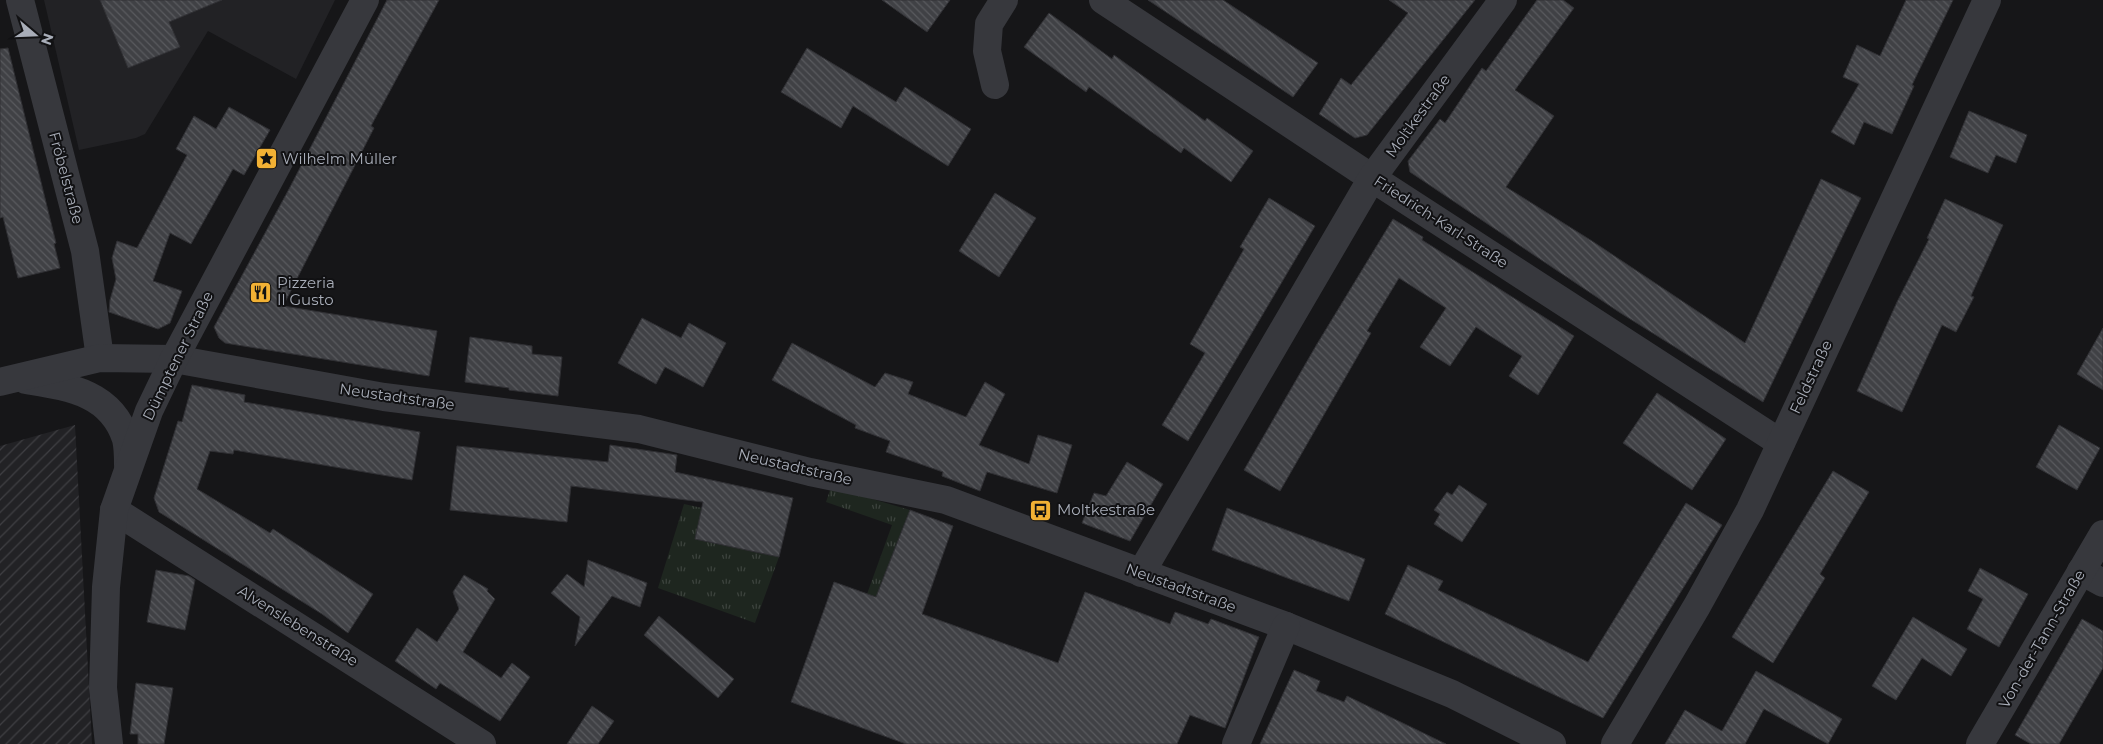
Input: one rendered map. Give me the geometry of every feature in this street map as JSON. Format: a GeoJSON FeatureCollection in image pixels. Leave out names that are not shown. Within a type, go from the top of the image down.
{"type":"FeatureCollection","features":[{"type":"Feature","properties":{"kind":"street","name":"Fröbelstraße"},"geometry":{"type":"LineString","coordinates":[[20,0],[84,251],[100,358]]}},
{"type":"Feature","properties":{"kind":"street","name":"Dümptener Straße"},"geometry":{"type":"LineString","coordinates":[[109,744],[103,688],[106,587],[114,510],[128,465],[149,411],[174,359],[364,0]]}},
{"type":"Feature","properties":{"kind":"street"},"geometry":{"type":"LineString","coordinates":[[995,85],[987,52],[989,24],[1004,0]]}},
{"type":"Feature","properties":{"kind":"street","name":"Friedrich-Karl-Straße"},"geometry":{"type":"LineString","coordinates":[[1103,0],[1372,178],[1782,443]]}},
{"type":"Feature","properties":{"kind":"street","name":"Moltkestraße"},"geometry":{"type":"LineString","coordinates":[[1141,573],[1372,178],[1503,0]]}},
{"type":"Feature","properties":{"kind":"street","name":"Feldstraße"},"geometry":{"type":"LineString","coordinates":[[1615,744],[1707,589],[1750,510],[1987,0]]}},
{"type":"Feature","properties":{"kind":"street","name":"Neustadtstraße"},"geometry":{"type":"LineString","coordinates":[[6,380],[100,358],[174,359],[384,397],[639,429],[810,472],[946,500],[1286,626],[1452,694],[1552,744]]}},
{"type":"Feature","properties":{"kind":"street"},"geometry":{"type":"LineString","coordinates":[[6,380],[69,387],[88,394],[116,417],[126,439],[128,465]]}},
{"type":"Feature","properties":{"kind":"street","name":"Alvenslebenstraße"},"geometry":{"type":"LineString","coordinates":[[114,510],[482,744]]}},
{"type":"Feature","properties":{"kind":"street","name":"Von-der-Tann-Straße"},"geometry":{"type":"LineString","coordinates":[[1980,744],[2092,577],[2103,534]]}},
{"type":"Feature","properties":{"kind":"street"},"geometry":{"type":"LineString","coordinates":[[1236,744],[1286,626]]}},
{"type":"Feature","properties":{"kind":"shaded area"},"geometry":{"type":"Polygon","coordinates":[[[44,0],[335,0],[296,79],[208,31],[145,134],[136,138],[79,150],[44,0]]]}},
{"type":"Feature","properties":{"kind":"shaded area"},"geometry":{"type":"Polygon","coordinates":[[[75,425],[92,744],[0,744],[0,446],[75,425]]]}},
{"type":"Feature","properties":{"kind":"green space"},"geometry":{"type":"Polygon","coordinates":[[[831,487],[910,510],[876,597],[867,594],[892,525],[826,502],[831,487]]]}},
{"type":"Feature","properties":{"kind":"green space"},"geometry":{"type":"Polygon","coordinates":[[[684,504],[702,508],[695,539],[779,557],[755,623],[658,588],[684,504]]]}},
{"type":"Feature","properties":{"kind":"building"},"geometry":{"type":"Polygon","coordinates":[[[100,0],[222,0],[169,22],[180,47],[128,68],[100,0]]]}},
{"type":"Feature","properties":{"kind":"building"},"geometry":{"type":"Polygon","coordinates":[[[387,0],[439,0],[371,126],[374,128],[283,306],[437,331],[429,376],[225,343],[219,338],[214,327],[289,189],[387,0]]]}},
{"type":"Feature","properties":{"kind":"building"},"geometry":{"type":"Polygon","coordinates":[[[882,0],[950,0],[927,32],[882,0]]]}},
{"type":"Feature","properties":{"kind":"building"},"geometry":{"type":"Polygon","coordinates":[[[1148,0],[1223,0],[1318,63],[1293,97],[1148,0]]]}},
{"type":"Feature","properties":{"kind":"building"},"geometry":{"type":"Polygon","coordinates":[[[1389,0],[1475,0],[1367,135],[1355,138],[1319,114],[1341,78],[1351,85],[1408,13],[1389,0]]]}},
{"type":"Feature","properties":{"kind":"building"},"geometry":{"type":"Polygon","coordinates":[[[1537,0],[1563,0],[1574,8],[1515,90],[1554,116],[1506,187],[1592,241],[1745,343],[1821,179],[1861,198],[1763,402],[1619,312],[1410,172],[1408,161],[1440,119],[1445,123],[1482,68],[1486,71],[1537,0]]]}},
{"type":"Feature","properties":{"kind":"building"},"geometry":{"type":"Polygon","coordinates":[[[1906,0],[1953,0],[1912,85],[1914,86],[1892,134],[1864,122],[1854,145],[1831,132],[1859,84],[1843,77],[1857,45],[1880,56],[1906,0]]]}},
{"type":"Feature","properties":{"kind":"building"},"geometry":{"type":"Polygon","coordinates":[[[1049,13],[1112,59],[1114,55],[1205,121],[1207,118],[1253,151],[1231,182],[1184,148],[1181,153],[1089,87],[1086,92],[1024,47],[1049,13]]]}},
{"type":"Feature","properties":{"kind":"building"},"geometry":{"type":"Polygon","coordinates":[[[8,48],[56,243],[54,244],[60,268],[18,278],[3,217],[0,218],[0,49],[8,48]]]}},
{"type":"Feature","properties":{"kind":"building"},"geometry":{"type":"Polygon","coordinates":[[[807,48],[896,102],[905,87],[971,129],[948,166],[853,106],[841,128],[781,92],[807,48]]]}},
{"type":"Feature","properties":{"kind":"building"},"geometry":{"type":"Polygon","coordinates":[[[229,107],[270,130],[244,175],[233,169],[191,244],[170,233],[153,281],[182,291],[170,323],[158,329],[109,312],[110,300],[116,279],[112,258],[117,241],[137,248],[187,155],[176,149],[194,116],[216,129],[229,107]]]}},
{"type":"Feature","properties":{"kind":"building"},"geometry":{"type":"Polygon","coordinates":[[[1969,111],[2027,135],[2016,163],[1996,155],[1988,173],[1950,157],[1969,111]]]}},
{"type":"Feature","properties":{"kind":"building"},"geometry":{"type":"Polygon","coordinates":[[[995,193],[1036,218],[999,277],[959,251],[995,193]]]}},
{"type":"Feature","properties":{"kind":"building"},"geometry":{"type":"Polygon","coordinates":[[[1269,198],[1315,226],[1188,441],[1162,425],[1205,353],[1190,344],[1244,249],[1240,247],[1269,198]]]}},
{"type":"Feature","properties":{"kind":"building"},"geometry":{"type":"Polygon","coordinates":[[[1945,199],[2003,225],[1971,296],[1974,297],[1956,332],[1942,325],[1902,412],[1857,391],[1897,302],[1929,239],[1927,238],[1945,199]]]}},
{"type":"Feature","properties":{"kind":"building"},"geometry":{"type":"Polygon","coordinates":[[[1393,219],[1423,237],[1422,240],[1574,336],[1538,395],[1509,376],[1522,356],[1476,327],[1450,366],[1420,347],[1446,308],[1399,278],[1367,331],[1371,333],[1280,491],[1244,470],[1317,344],[1393,219]]]}},
{"type":"Feature","properties":{"kind":"building"},"geometry":{"type":"Polygon","coordinates":[[[642,318],[681,338],[689,323],[726,343],[703,387],[665,367],[656,384],[618,363],[642,318]]]}},
{"type":"Feature","properties":{"kind":"building"},"geometry":{"type":"Polygon","coordinates":[[[2103,328],[2103,390],[2077,374],[2103,328]]]}},
{"type":"Feature","properties":{"kind":"building"},"geometry":{"type":"Polygon","coordinates":[[[470,337],[532,346],[532,354],[562,357],[558,396],[465,382],[470,337]]]}},
{"type":"Feature","properties":{"kind":"building"},"geometry":{"type":"Polygon","coordinates":[[[792,343],[875,387],[885,373],[913,382],[908,394],[966,417],[985,382],[1005,394],[979,445],[1029,464],[1038,435],[1072,445],[1057,493],[987,472],[980,491],[942,476],[943,472],[886,452],[890,441],[855,428],[856,425],[772,380],[792,343]]]}},
{"type":"Feature","properties":{"kind":"building"},"geometry":{"type":"Polygon","coordinates":[[[192,385],[245,395],[244,402],[420,432],[412,480],[234,450],[233,454],[210,451],[197,489],[270,533],[273,529],[373,594],[348,633],[322,614],[159,512],[154,498],[178,421],[182,422],[192,385]]]}},
{"type":"Feature","properties":{"kind":"building"},"geometry":{"type":"Polygon","coordinates":[[[1657,393],[1726,439],[1692,490],[1623,443],[1657,393]]]}},
{"type":"Feature","properties":{"kind":"building"},"geometry":{"type":"Polygon","coordinates":[[[2059,425],[2100,448],[2077,490],[2036,467],[2059,425]]]}},
{"type":"Feature","properties":{"kind":"building"},"geometry":{"type":"Polygon","coordinates":[[[610,445],[677,455],[675,472],[793,498],[779,557],[695,539],[703,502],[571,486],[567,522],[450,510],[457,446],[608,462],[610,445]]]}},
{"type":"Feature","properties":{"kind":"building"},"geometry":{"type":"Polygon","coordinates":[[[1127,462],[1163,484],[1130,541],[1082,523],[1094,493],[1106,496],[1127,462]]]}},
{"type":"Feature","properties":{"kind":"building"},"geometry":{"type":"Polygon","coordinates":[[[1833,471],[1869,492],[1820,574],[1825,578],[1773,663],[1732,637],[1833,471]]]}},
{"type":"Feature","properties":{"kind":"building"},"geometry":{"type":"Polygon","coordinates":[[[1459,485],[1487,504],[1462,542],[1434,524],[1440,514],[1434,510],[1447,492],[1452,495],[1459,485]]]}},
{"type":"Feature","properties":{"kind":"building"},"geometry":{"type":"Polygon","coordinates":[[[1686,503],[1722,525],[1603,718],[1385,614],[1408,565],[1443,581],[1438,590],[1588,662],[1686,503]]]}},
{"type":"Feature","properties":{"kind":"building"},"geometry":{"type":"Polygon","coordinates":[[[1227,508],[1365,559],[1349,601],[1212,550],[1227,508]]]}},
{"type":"Feature","properties":{"kind":"building"},"geometry":{"type":"Polygon","coordinates":[[[910,510],[953,526],[922,614],[1058,663],[1085,592],[1170,624],[1175,612],[1208,624],[1211,619],[1259,637],[1225,728],[1190,715],[1177,744],[906,744],[791,702],[834,582],[876,597],[910,510]]]}},
{"type":"Feature","properties":{"kind":"building"},"geometry":{"type":"Polygon","coordinates":[[[588,560],[647,583],[640,607],[612,596],[575,646],[580,617],[551,593],[567,574],[584,587],[588,560]]]}},
{"type":"Feature","properties":{"kind":"building"},"geometry":{"type":"Polygon","coordinates":[[[1980,568],[2028,594],[1999,647],[1967,629],[1983,599],[1968,591],[1980,568]]]}},
{"type":"Feature","properties":{"kind":"building"},"geometry":{"type":"Polygon","coordinates":[[[156,570],[189,576],[195,580],[185,630],[147,622],[156,570]]]}},
{"type":"Feature","properties":{"kind":"building"},"geometry":{"type":"Polygon","coordinates":[[[464,575],[488,589],[487,591],[495,599],[463,652],[501,678],[512,663],[530,677],[500,721],[440,683],[436,689],[395,661],[417,628],[437,642],[459,609],[453,592],[464,575]]]}},
{"type":"Feature","properties":{"kind":"building"},"geometry":{"type":"Polygon","coordinates":[[[659,616],[734,679],[718,698],[644,635],[659,616]]]}},
{"type":"Feature","properties":{"kind":"building"},"geometry":{"type":"Polygon","coordinates":[[[1913,617],[1967,649],[1951,676],[1922,658],[1896,700],[1872,686],[1913,617]]]}},
{"type":"Feature","properties":{"kind":"building"},"geometry":{"type":"Polygon","coordinates":[[[2082,619],[2103,631],[2103,668],[2059,744],[2031,744],[2015,735],[2082,619]]]}},
{"type":"Feature","properties":{"kind":"building"},"geometry":{"type":"Polygon","coordinates":[[[1294,670],[1320,681],[1316,691],[1344,702],[1347,696],[1446,744],[1260,744],[1294,670]]]}},
{"type":"Feature","properties":{"kind":"building"},"geometry":{"type":"Polygon","coordinates":[[[1756,671],[1842,719],[1828,744],[1764,709],[1745,744],[1665,744],[1685,710],[1722,731],[1756,671]]]}},
{"type":"Feature","properties":{"kind":"building"},"geometry":{"type":"Polygon","coordinates":[[[136,683],[173,688],[164,744],[138,744],[138,734],[130,734],[136,683]]]}},
{"type":"Feature","properties":{"kind":"building"},"geometry":{"type":"Polygon","coordinates":[[[592,706],[614,721],[598,744],[567,744],[592,706]]]}},
{"type":"Feature","properties":{"kind":"place","name":"Wilhelm Müller"},"geometry":{"type":"Point","coordinates":[266,159]}},
{"type":"Feature","properties":{"kind":"place","name":"Pizzeria Il Gusto"},"geometry":{"type":"Point","coordinates":[261,292]}},
{"type":"Feature","properties":{"kind":"place","name":"Moltkestraße"},"geometry":{"type":"Point","coordinates":[1041,510]}}]}
